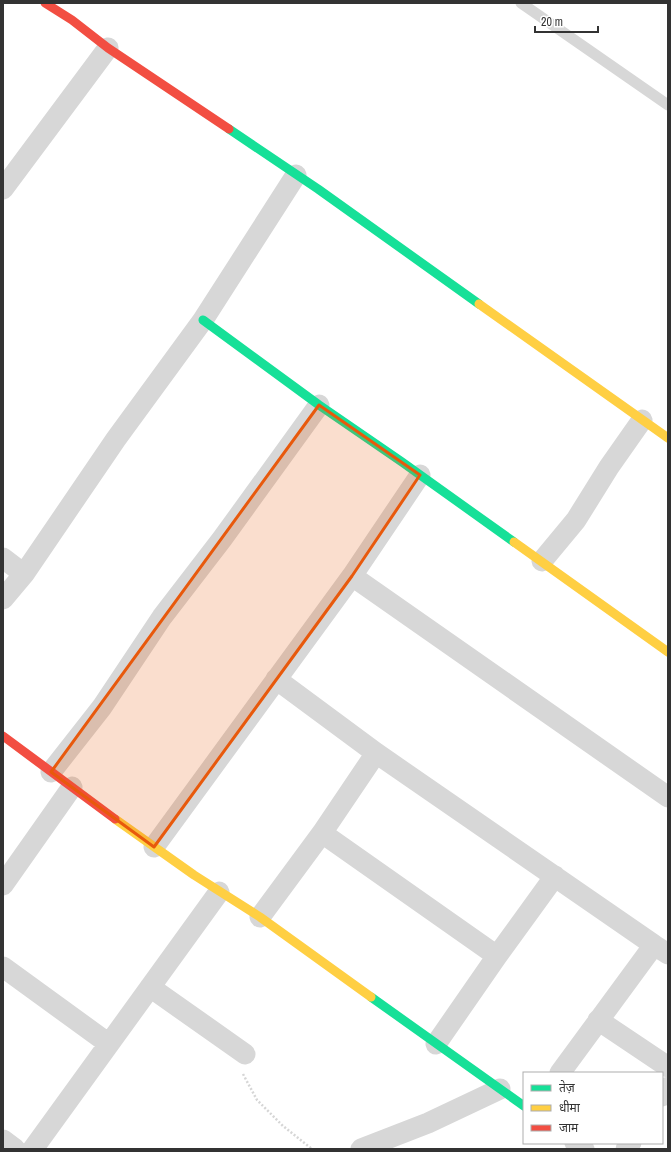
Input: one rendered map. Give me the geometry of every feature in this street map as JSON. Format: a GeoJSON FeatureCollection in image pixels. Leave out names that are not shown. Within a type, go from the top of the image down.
{"type":"FeatureCollection","features":[{"type":"Feature","properties":{"kind":"street"},"geometry":{"type":"LineString","coordinates":[[45,3],[72,20],[108,48],[296,175],[668,438]]}},
{"type":"Feature","properties":{"kind":"street"},"geometry":{"type":"LineString","coordinates":[[3,189],[108,48]]}},
{"type":"Feature","properties":{"kind":"street"},"geometry":{"type":"LineString","coordinates":[[3,599],[24,574],[116,440],[203,320],[296,175]]}},
{"type":"Feature","properties":{"kind":"street"},"geometry":{"type":"LineString","coordinates":[[203,320],[319,405],[542,561],[668,652]]}},
{"type":"Feature","properties":{"kind":"street"},"geometry":{"type":"LineString","coordinates":[[52,772],[102,707],[162,617],[222,539],[319,405]]}},
{"type":"Feature","properties":{"kind":"street"},"geometry":{"type":"LineString","coordinates":[[542,561],[576,520],[609,467],[642,420]]}},
{"type":"Feature","properties":{"kind":"street"},"geometry":{"type":"LineString","coordinates":[[154,847],[352,576],[420,475]]}},
{"type":"Feature","properties":{"kind":"street"},"geometry":{"type":"LineString","coordinates":[[3,558],[24,574]]}},
{"type":"Feature","properties":{"kind":"street"},"geometry":{"type":"LineString","coordinates":[[352,576],[668,797]]}},
{"type":"Feature","properties":{"kind":"street"},"geometry":{"type":"LineString","coordinates":[[276,678],[376,753],[661,950],[598,1020],[561,1072]]}},
{"type":"Feature","properties":{"kind":"street"},"geometry":{"type":"LineString","coordinates":[[3,736],[154,847],[219,892],[260,917],[523,1105]]}},
{"type":"Feature","properties":{"kind":"street"},"geometry":{"type":"LineString","coordinates":[[260,917],[322,833],[376,753]]}},
{"type":"Feature","properties":{"kind":"street"},"geometry":{"type":"LineString","coordinates":[[3,884],[72,787]]}},
{"type":"Feature","properties":{"kind":"street"},"geometry":{"type":"LineString","coordinates":[[322,833],[497,956]]}},
{"type":"Feature","properties":{"kind":"street"},"geometry":{"type":"LineString","coordinates":[[436,1044],[555,876]]}},
{"type":"Feature","properties":{"kind":"street"},"geometry":{"type":"LineString","coordinates":[[33,1149],[219,892]]}},
{"type":"Feature","properties":{"kind":"street"},"geometry":{"type":"LineString","coordinates":[[3,967],[109,1044]]}},
{"type":"Feature","properties":{"kind":"street"},"geometry":{"type":"LineString","coordinates":[[150,987],[245,1054]]}},
{"type":"Feature","properties":{"kind":"street"},"geometry":{"type":"LineString","coordinates":[[598,1020],[668,1067]]}},
{"type":"Feature","properties":{"kind":"street"},"geometry":{"type":"LineString","coordinates":[[361,1149],[428,1123],[500,1089]]}},
{"type":"Feature","properties":{"kind":"street"},"geometry":{"type":"LineString","coordinates":[[3,1140],[15,1149]]}},
{"type":"Feature","properties":{"kind":"lane"},"geometry":{"type":"LineString","coordinates":[[521,3],[668,105]]}},
{"type":"Feature","properties":{"kind":"path"},"geometry":{"type":"LineString","coordinates":[[245,1054],[242,1071],[256,1100],[283,1126],[312,1149]]}},
{"type":"Feature","properties":{"kind":"highlighted area"},"geometry":{"type":"Polygon","coordinates":[[[319,405],[420,475],[352,576],[154,847],[51,772],[319,405]]]}},
{"type":"Feature","properties":{"kind":"traffic: fast"},"geometry":{"type":"LineString","coordinates":[[229,129],[318,189],[479,304]]}},
{"type":"Feature","properties":{"kind":"traffic: fast"},"geometry":{"type":"LineString","coordinates":[[203,320],[319,405],[514,542]]}},
{"type":"Feature","properties":{"kind":"traffic: fast"},"geometry":{"type":"LineString","coordinates":[[371,997],[523,1105]]}},
{"type":"Feature","properties":{"kind":"traffic: slow"},"geometry":{"type":"LineString","coordinates":[[479,304],[668,438]]}},
{"type":"Feature","properties":{"kind":"traffic: slow"},"geometry":{"type":"LineString","coordinates":[[514,542],[668,652]]}},
{"type":"Feature","properties":{"kind":"traffic: slow"},"geometry":{"type":"LineString","coordinates":[[115,819],[194,875],[260,917],[371,997]]}},
{"type":"Feature","properties":{"kind":"traffic: jam"},"geometry":{"type":"LineString","coordinates":[[45,3],[72,20],[108,48],[229,129]]}},
{"type":"Feature","properties":{"kind":"traffic: jam"},"geometry":{"type":"LineString","coordinates":[[3,736],[115,819]]}}]}
